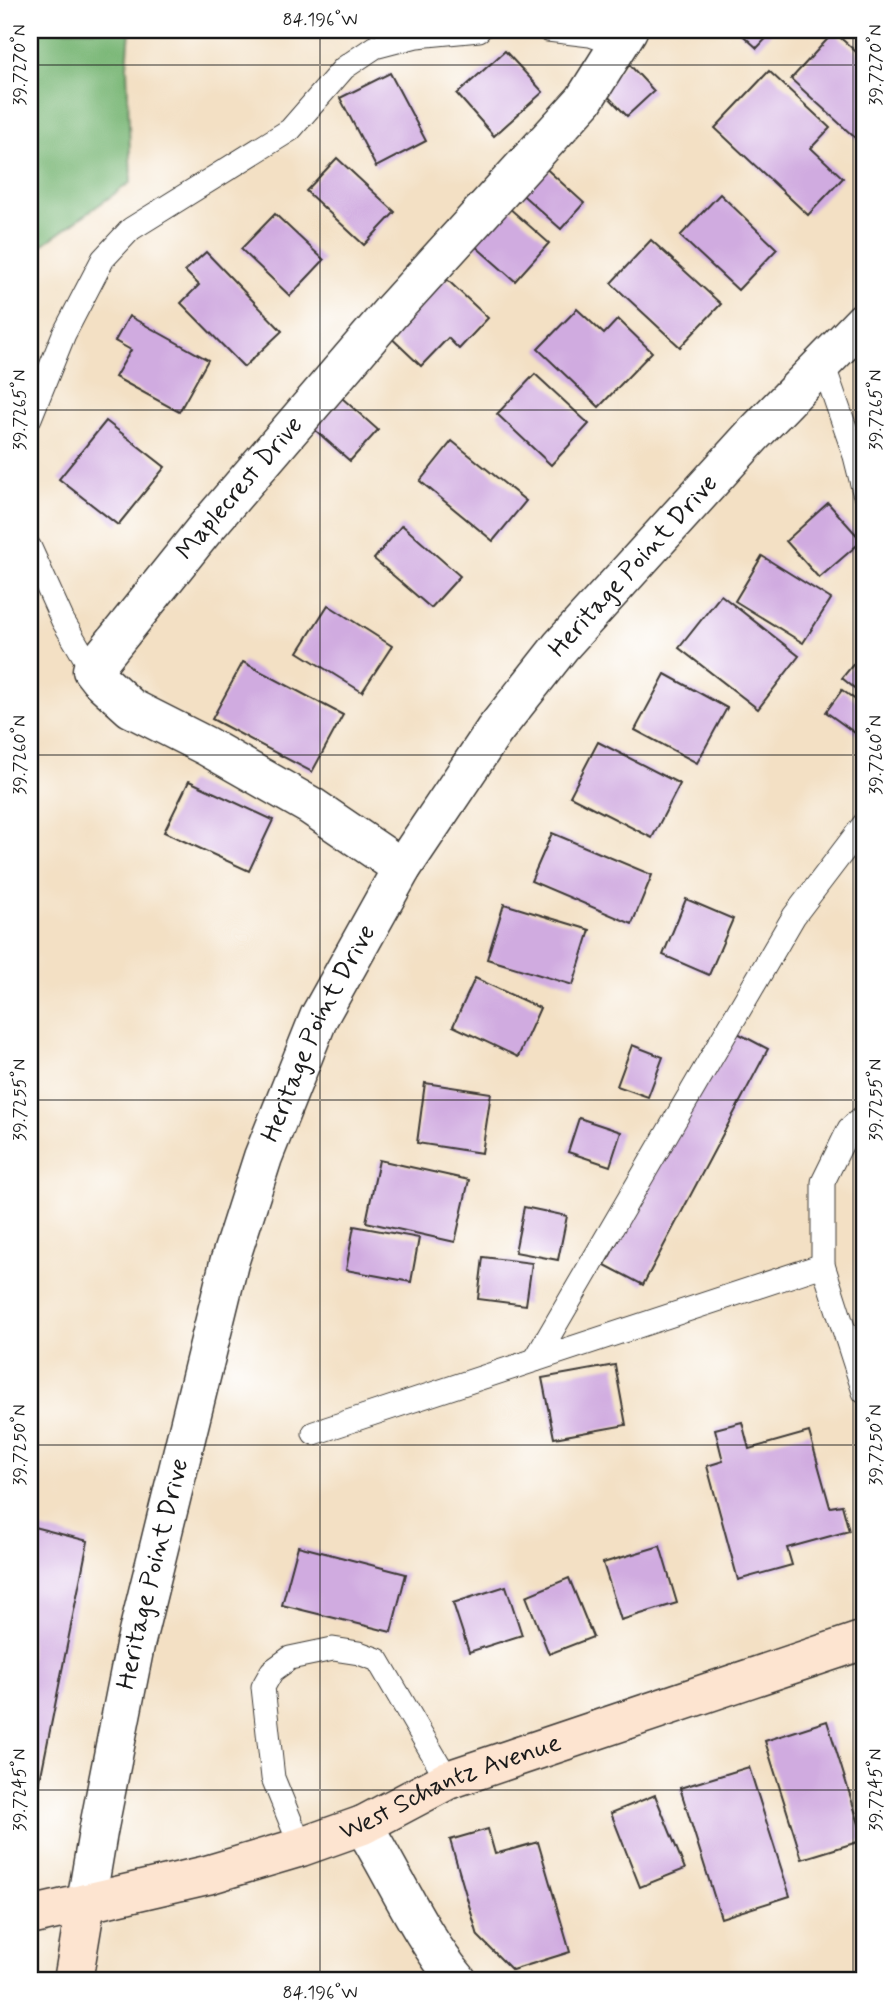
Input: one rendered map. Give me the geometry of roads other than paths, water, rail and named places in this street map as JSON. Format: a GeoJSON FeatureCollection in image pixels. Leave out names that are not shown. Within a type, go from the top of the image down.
{"type":"FeatureCollection","features":[{"type":"Feature","properties":{"kind":"main road","name":"West Schantz Avenue"},"geometry":{"type":"LineString","coordinates":[[30,1916],[207,1875],[301,1847],[363,1825],[448,1780],[864,1640]]}},
{"type":"Feature","properties":{"kind":"main road"},"geometry":{"type":"LineString","coordinates":[[73,1981],[86,1903]]}},
{"type":"Feature","properties":{"kind":"street","name":"Maplecrest Drive"},"geometry":{"type":"LineString","coordinates":[[92,670],[204,530],[381,323],[584,100],[624,37]]}},
{"type":"Feature","properties":{"kind":"street","name":"Heritage Point Drive"},"geometry":{"type":"LineString","coordinates":[[86,1903],[97,1832],[135,1645],[229,1263],[263,1157],[319,1017],[402,868],[494,731],[561,646],[752,436],[864,321]]}},
{"type":"Feature","properties":{"kind":"street"},"geometry":{"type":"LineString","coordinates":[[92,670],[131,708],[206,746],[311,806],[402,868]]}},
{"type":"Feature","properties":{"kind":"street"},"geometry":{"type":"LineString","coordinates":[[363,1825],[391,1871],[410,1912],[440,1959],[458,1981]]}},
{"type":"Feature","properties":{"kind":"lane"},"geometry":{"type":"LineString","coordinates":[[30,418],[65,334],[103,259],[131,229],[290,130],[344,68],[375,47],[417,36],[479,30]]}},
{"type":"Feature","properties":{"kind":"lane"},"geometry":{"type":"LineString","coordinates":[[548,30],[624,37]]}},
{"type":"Feature","properties":{"kind":"lane"},"geometry":{"type":"LineString","coordinates":[[823,364],[855,456],[864,492]]}},
{"type":"Feature","properties":{"kind":"lane"},"geometry":{"type":"LineString","coordinates":[[30,548],[63,621],[92,670]]}},
{"type":"Feature","properties":{"kind":"lane"},"geometry":{"type":"LineString","coordinates":[[536,1360],[794,916],[864,824]]}},
{"type":"Feature","properties":{"kind":"lane"},"geometry":{"type":"LineString","coordinates":[[864,1116],[849,1129],[823,1182],[823,1265],[864,1392]]}},
{"type":"Feature","properties":{"kind":"lane"},"geometry":{"type":"LineString","coordinates":[[314,1433],[823,1265]]}},
{"type":"Feature","properties":{"kind":"lane"},"geometry":{"type":"LineString","coordinates":[[301,1847],[273,1779],[263,1687],[272,1671],[290,1658],[333,1649],[359,1653],[378,1660],[448,1780]]}}]}
